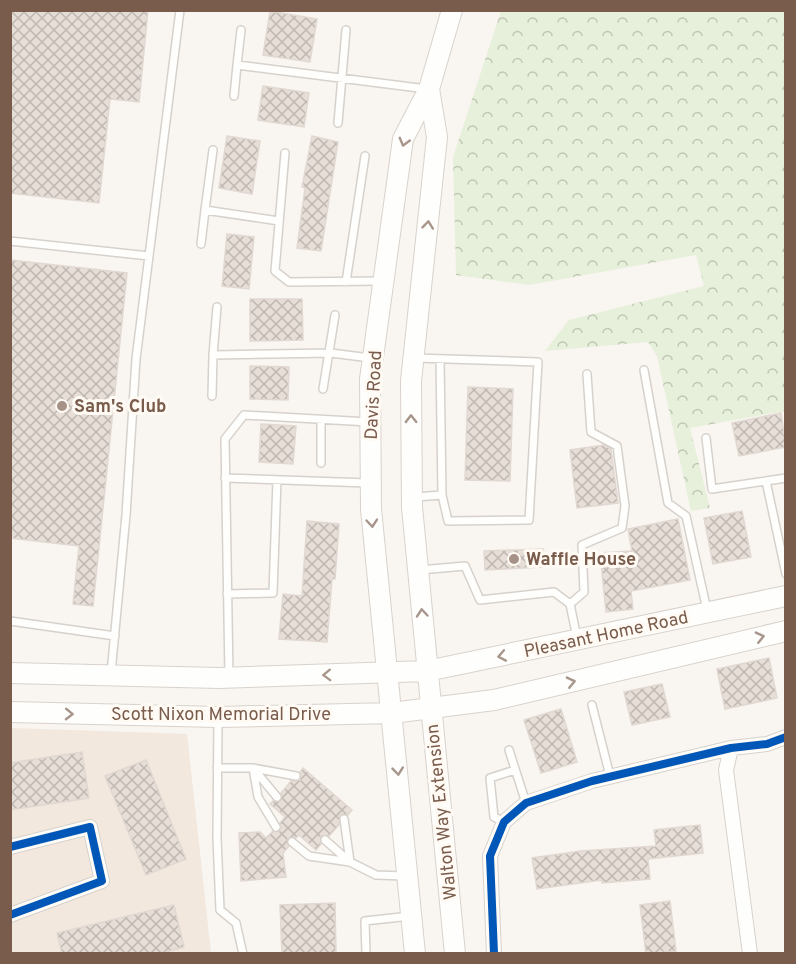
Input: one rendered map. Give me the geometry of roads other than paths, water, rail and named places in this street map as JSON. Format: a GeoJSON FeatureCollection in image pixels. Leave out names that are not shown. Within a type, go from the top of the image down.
{"type":"FeatureCollection","features":[{"type":"Feature","properties":{"kind":"main road","name":"Davis Road"},"geometry":{"type":"LineString","coordinates":[[386,673],[371,484],[369,422],[373,358],[403,139],[429,89],[452,10]]}},
{"type":"Feature","properties":{"kind":"main road","name":"Davis Road"},"geometry":{"type":"LineString","coordinates":[[427,671],[412,497],[411,381],[437,137],[429,89]]}},
{"type":"Feature","properties":{"kind":"main road","name":"Pleasant Home Road"},"geometry":{"type":"LineString","coordinates":[[427,671],[786,596]]}},
{"type":"Feature","properties":{"kind":"main road","name":"Pleasant Home Road"},"geometry":{"type":"LineString","coordinates":[[431,708],[494,700],[786,631]]}},
{"type":"Feature","properties":{"kind":"main road","name":"Scott Nixon Memorial Drive"},"geometry":{"type":"LineString","coordinates":[[10,673],[229,678],[427,671]]}},
{"type":"Feature","properties":{"kind":"main road","name":"Walton Way Extension"},"geometry":{"type":"LineString","coordinates":[[427,671],[454,954]]}},
{"type":"Feature","properties":{"kind":"main road"},"geometry":{"type":"LineString","coordinates":[[386,673],[392,713],[415,954]]}},
{"type":"Feature","properties":{"kind":"main road","name":"Scott Nixon Memorial Drive"},"geometry":{"type":"LineString","coordinates":[[10,712],[218,717],[392,713],[431,708]]}},
{"type":"Feature","properties":{"kind":"street"},"geometry":{"type":"LineString","coordinates":[[494,954],[490,856],[504,822],[526,803],[610,776],[730,748],[767,744],[786,737]]}},
{"type":"Feature","properties":{"kind":"street"},"geometry":{"type":"LineString","coordinates":[[730,748],[726,770],[750,954]]}},
{"type":"Feature","properties":{"kind":"street"},"geometry":{"type":"LineString","coordinates":[[10,847],[90,827],[102,881],[10,915]]}},
{"type":"Feature","properties":{"kind":"lane"},"geometry":{"type":"LineString","coordinates":[[111,675],[126,515],[136,359],[180,10]]}},
{"type":"Feature","properties":{"kind":"lane"},"geometry":{"type":"LineString","coordinates":[[234,96],[241,30]]}},
{"type":"Feature","properties":{"kind":"lane"},"geometry":{"type":"LineString","coordinates":[[338,123],[346,30]]}},
{"type":"Feature","properties":{"kind":"lane"},"geometry":{"type":"LineString","coordinates":[[237,65],[429,89]]}},
{"type":"Feature","properties":{"kind":"lane"},"geometry":{"type":"LineString","coordinates":[[201,244],[213,150]]}},
{"type":"Feature","properties":{"kind":"lane"},"geometry":{"type":"LineString","coordinates":[[285,153],[275,271],[289,282],[385,281]]}},
{"type":"Feature","properties":{"kind":"lane"},"geometry":{"type":"LineString","coordinates":[[346,282],[365,156]]}},
{"type":"Feature","properties":{"kind":"lane"},"geometry":{"type":"LineString","coordinates":[[205,210],[279,221]]}},
{"type":"Feature","properties":{"kind":"lane"},"geometry":{"type":"LineString","coordinates":[[10,241],[149,256]]}},
{"type":"Feature","properties":{"kind":"lane"},"geometry":{"type":"LineString","coordinates":[[212,396],[217,307]]}},
{"type":"Feature","properties":{"kind":"lane"},"geometry":{"type":"LineString","coordinates":[[323,389],[331,353],[334,315]]}},
{"type":"Feature","properties":{"kind":"lane"},"geometry":{"type":"LineString","coordinates":[[213,355],[331,353],[373,358]]}},
{"type":"Feature","properties":{"kind":"lane"},"geometry":{"type":"LineString","coordinates":[[414,358],[538,362],[529,520],[448,521],[442,495],[440,359]]}},
{"type":"Feature","properties":{"kind":"lane"},"geometry":{"type":"LineString","coordinates":[[644,370],[668,503],[686,516],[708,613]]}},
{"type":"Feature","properties":{"kind":"lane"},"geometry":{"type":"LineString","coordinates":[[570,604],[584,592],[582,545],[622,528],[625,506],[617,446],[591,432],[587,374]]}},
{"type":"Feature","properties":{"kind":"lane"},"geometry":{"type":"LineString","coordinates":[[229,678],[225,439],[244,415],[369,422]]}},
{"type":"Feature","properties":{"kind":"lane"},"geometry":{"type":"LineString","coordinates":[[321,421],[321,463]]}},
{"type":"Feature","properties":{"kind":"lane"},"geometry":{"type":"LineString","coordinates":[[706,438],[712,489],[786,478]]}},
{"type":"Feature","properties":{"kind":"lane"},"geometry":{"type":"LineString","coordinates":[[225,478],[371,484]]}},
{"type":"Feature","properties":{"kind":"lane"},"geometry":{"type":"LineString","coordinates":[[227,594],[273,593],[278,480]]}},
{"type":"Feature","properties":{"kind":"lane"},"geometry":{"type":"LineString","coordinates":[[766,481],[786,574]]}},
{"type":"Feature","properties":{"kind":"lane"},"geometry":{"type":"LineString","coordinates":[[412,497],[442,495]]}},
{"type":"Feature","properties":{"kind":"lane"},"geometry":{"type":"LineString","coordinates":[[418,571],[465,566],[480,600],[554,592],[570,604],[577,641]]}},
{"type":"Feature","properties":{"kind":"lane"},"geometry":{"type":"LineString","coordinates":[[10,621],[115,636]]}},
{"type":"Feature","properties":{"kind":"lane"},"geometry":{"type":"LineString","coordinates":[[592,705],[610,776]]}},
{"type":"Feature","properties":{"kind":"lane"},"geometry":{"type":"LineString","coordinates":[[218,717],[217,838],[220,910],[237,922],[243,954]]}},
{"type":"Feature","properties":{"kind":"lane"},"geometry":{"type":"LineString","coordinates":[[509,750],[526,803]]}},
{"type":"Feature","properties":{"kind":"lane"},"geometry":{"type":"LineString","coordinates":[[217,768],[253,768],[296,776]]}},
{"type":"Feature","properties":{"kind":"lane"},"geometry":{"type":"LineString","coordinates":[[253,768],[277,797]]}},
{"type":"Feature","properties":{"kind":"lane"},"geometry":{"type":"LineString","coordinates":[[253,768],[258,797],[276,827]]}},
{"type":"Feature","properties":{"kind":"lane"},"geometry":{"type":"LineString","coordinates":[[504,822],[494,817],[490,778],[515,770]]}},
{"type":"Feature","properties":{"kind":"lane"},"geometry":{"type":"LineString","coordinates":[[344,819],[350,862]]}},
{"type":"Feature","properties":{"kind":"lane"},"geometry":{"type":"LineString","coordinates":[[326,840],[350,862],[376,875],[408,876]]}},
{"type":"Feature","properties":{"kind":"lane"},"geometry":{"type":"LineString","coordinates":[[292,842],[309,855],[350,862]]}},
{"type":"Feature","properties":{"kind":"lane"},"geometry":{"type":"LineString","coordinates":[[366,954],[365,921],[412,916]]}},
{"type":"Feature","properties":{"kind":"place","name":"Sam's Club"},"geometry":{"type":"Point","coordinates":[62,406]}},
{"type":"Feature","properties":{"kind":"place","name":"Waffle House"},"geometry":{"type":"Point","coordinates":[514,559]}}]}
